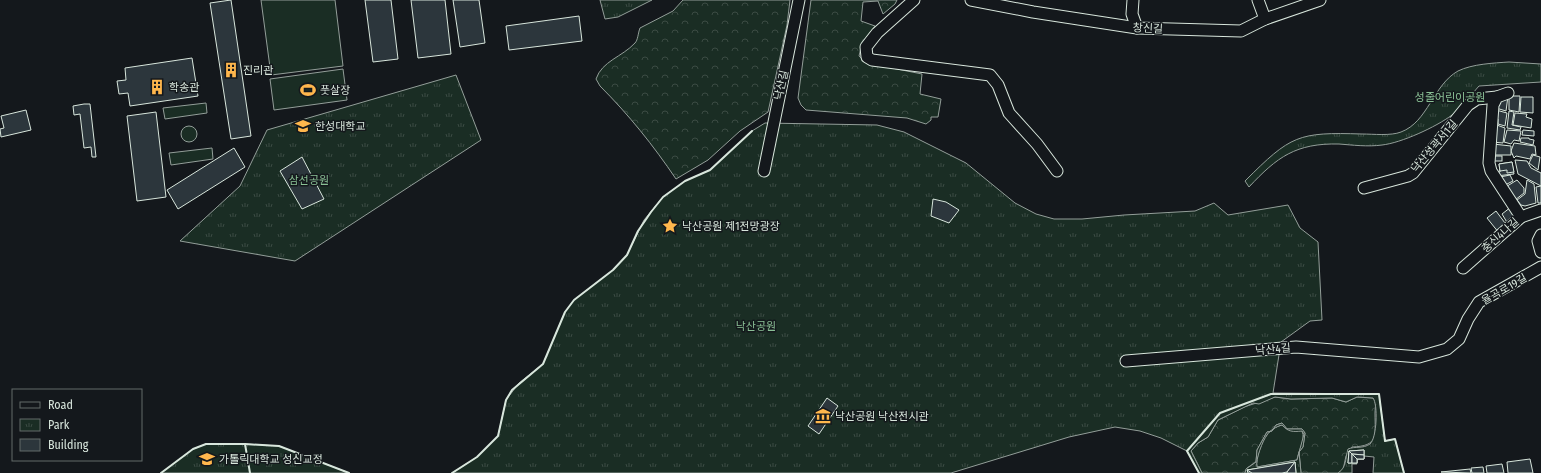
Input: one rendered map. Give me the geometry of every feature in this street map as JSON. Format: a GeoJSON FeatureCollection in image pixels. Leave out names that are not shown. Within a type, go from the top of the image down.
{"type":"FeatureCollection","features":[{"type":"Feature","properties":{"kind":"street","name":"낙산길"},"geometry":{"type":"LineString","coordinates":[[764,171],[799,0]]}},
{"type":"Feature","properties":{"kind":"street"},"geometry":{"type":"LineString","coordinates":[[914,0],[877,33],[866,47],[867,57],[872,60],[990,75],[998,85],[1009,113],[1028,134],[1057,171]]}},
{"type":"Feature","properties":{"kind":"street"},"geometry":{"type":"LineString","coordinates":[[1133,0],[1132,14],[1137,28]]}},
{"type":"Feature","properties":{"kind":"street"},"geometry":{"type":"LineString","coordinates":[[1258,0],[1265,19]]}},
{"type":"Feature","properties":{"kind":"street","name":"창신길"},"geometry":{"type":"LineString","coordinates":[[979,1],[1137,28],[1241,31],[1265,19],[1320,0]]}},
{"type":"Feature","properties":{"kind":"street"},"geometry":{"type":"LineString","coordinates":[[1451,116],[1477,100],[1502,95],[1494,101],[1492,112],[1489,167],[1521,217]]}},
{"type":"Feature","properties":{"kind":"street"},"geometry":{"type":"LineString","coordinates":[[1468,105],[1484,101],[1490,105],[1492,112]]}},
{"type":"Feature","properties":{"kind":"street","name":"낙산성곽서1길"},"geometry":{"type":"LineString","coordinates":[[1364,188],[1408,176],[1413,173],[1468,105]]}},
{"type":"Feature","properties":{"kind":"street","name":"충신4나길"},"geometry":{"type":"LineString","coordinates":[[1463,268],[1521,217],[1541,210]]}},
{"type":"Feature","properties":{"kind":"street"},"geometry":{"type":"LineString","coordinates":[[1541,235],[1538,241],[1541,252]]}},
{"type":"Feature","properties":{"kind":"street","name":"율곡로19길"},"geometry":{"type":"LineString","coordinates":[[1419,356],[1447,348],[1459,339],[1468,319],[1479,302],[1540,268]]}},
{"type":"Feature","properties":{"kind":"street","name":"낙산4길"},"geometry":{"type":"LineString","coordinates":[[1126,361],[1158,357],[1296,347],[1419,356]]}},
{"type":"Feature","properties":{"kind":"green space"},"geometry":{"type":"Polygon","coordinates":[[[261,0],[335,0],[343,66],[271,75],[261,0]]]}},
{"type":"Feature","properties":{"kind":"green space"},"geometry":{"type":"Polygon","coordinates":[[[600,0],[652,0],[618,17],[605,19],[600,0]]]}},
{"type":"Feature","properties":{"kind":"green space"},"geometry":{"type":"Polygon","coordinates":[[[683,0],[790,0],[787,25],[768,112],[740,131],[708,160],[676,179],[640,131],[600,86],[596,79],[608,63],[635,43],[640,28],[673,11],[683,0]]]}},
{"type":"Feature","properties":{"kind":"green space"},"geometry":{"type":"Polygon","coordinates":[[[811,0],[897,0],[895,4],[883,14],[878,1],[863,2],[861,21],[875,26],[862,44],[859,56],[867,63],[922,74],[920,94],[941,99],[938,117],[931,117],[931,120],[926,124],[907,118],[806,110],[801,105],[798,98],[811,0]]]}},
{"type":"Feature","properties":{"kind":"green space","name":"성줄어린이공원"},"geometry":{"type":"Polygon","coordinates":[[[1509,62],[1541,64],[1541,82],[1479,86],[1456,112],[1418,134],[1390,144],[1377,146],[1324,144],[1299,149],[1278,160],[1259,176],[1249,187],[1245,181],[1285,145],[1309,136],[1323,134],[1387,134],[1401,132],[1418,120],[1442,85],[1449,77],[1458,71],[1476,65],[1509,62]]]}},
{"type":"Feature","properties":{"kind":"green space","name":"풋살장"},"geometry":{"type":"Polygon","coordinates":[[[343,69],[347,100],[274,110],[270,79],[343,69]]]}},
{"type":"Feature","properties":{"kind":"green space","name":"삼선공원"},"geometry":{"type":"Polygon","coordinates":[[[456,75],[481,140],[295,261],[180,241],[240,186],[267,130],[456,75]]]}},
{"type":"Feature","properties":{"kind":"green space"},"geometry":{"type":"Polygon","coordinates":[[[206,103],[207,113],[165,119],[163,108],[206,103]]]}},
{"type":"Feature","properties":{"kind":"green space","name":"낙산공원"},"geometry":{"type":"Polygon","coordinates":[[[765,123],[877,125],[904,132],[966,163],[1015,203],[1036,214],[1054,219],[1082,219],[1195,211],[1214,203],[1228,215],[1288,205],[1300,228],[1318,242],[1322,320],[1310,321],[1281,342],[1273,393],[1379,394],[1385,441],[1395,439],[1404,473],[1373,473],[1374,457],[1364,456],[1364,459],[1357,459],[1357,464],[1352,464],[1352,473],[1338,473],[1343,468],[1348,449],[1367,446],[1372,441],[1376,421],[1376,407],[1373,398],[1357,397],[1346,402],[1332,398],[1291,399],[1275,397],[1259,404],[1253,403],[1218,420],[1208,437],[1198,443],[1191,451],[1202,473],[1199,473],[1187,451],[1161,438],[1140,431],[1115,427],[1069,437],[951,473],[452,473],[477,457],[498,436],[506,400],[519,383],[543,364],[565,312],[574,300],[613,270],[627,255],[644,220],[663,197],[685,181],[710,170],[752,131],[765,123]]]}},
{"type":"Feature","properties":{"kind":"green space"},"geometry":{"type":"Polygon","coordinates":[[[189,126],[195,128],[197,134],[195,140],[189,142],[183,140],[181,134],[183,128],[189,126]]]}},
{"type":"Feature","properties":{"kind":"green space"},"geometry":{"type":"Polygon","coordinates":[[[212,148],[213,159],[171,165],[169,153],[212,148]]]}},
{"type":"Feature","properties":{"kind":"green space"},"geometry":{"type":"Polygon","coordinates":[[[1275,397],[1291,399],[1332,398],[1346,402],[1357,397],[1373,398],[1376,405],[1374,438],[1367,444],[1352,447],[1346,456],[1343,470],[1338,473],[1301,473],[1299,452],[1303,447],[1305,433],[1302,429],[1287,429],[1282,423],[1276,425],[1272,431],[1267,432],[1257,450],[1256,462],[1247,468],[1245,473],[1202,473],[1191,451],[1198,443],[1208,437],[1218,420],[1244,407],[1275,397]]]}},
{"type":"Feature","properties":{"kind":"green space"},"geometry":{"type":"Polygon","coordinates":[[[1282,423],[1287,429],[1302,429],[1305,433],[1303,447],[1299,452],[1304,434],[1302,431],[1291,431],[1286,429],[1282,425],[1273,429],[1276,425],[1282,423]]]}},
{"type":"Feature","properties":{"kind":"green space"},"geometry":{"type":"Polygon","coordinates":[[[1282,425],[1302,431],[1303,438],[1297,460],[1257,467],[1258,455],[1265,438],[1271,430],[1282,425]]]}},
{"type":"Feature","properties":{"kind":"green space"},"geometry":{"type":"Polygon","coordinates":[[[1270,431],[1260,450],[1257,460],[1257,467],[1297,460],[1299,452],[1301,473],[1245,473],[1246,469],[1256,462],[1257,450],[1267,432],[1270,431]]]}},
{"type":"Feature","properties":{"kind":"green space"},"geometry":{"type":"Polygon","coordinates":[[[206,444],[279,446],[349,473],[161,473],[193,449],[206,444]]]}},
{"type":"Feature","properties":{"kind":"building","name":"진리관"},"geometry":{"type":"Polygon","coordinates":[[[231,0],[251,136],[231,139],[210,3],[231,0]]]}},
{"type":"Feature","properties":{"kind":"building"},"geometry":{"type":"Polygon","coordinates":[[[365,0],[391,0],[398,59],[373,62],[365,0]]]}},
{"type":"Feature","properties":{"kind":"building"},"geometry":{"type":"Polygon","coordinates":[[[411,0],[445,0],[451,54],[418,58],[411,0]]]}},
{"type":"Feature","properties":{"kind":"building"},"geometry":{"type":"Polygon","coordinates":[[[453,0],[479,0],[485,43],[460,47],[453,0]]]}},
{"type":"Feature","properties":{"kind":"building"},"geometry":{"type":"Polygon","coordinates":[[[579,16],[582,41],[509,50],[506,26],[579,16]]]}},
{"type":"Feature","properties":{"kind":"building","name":"학송관"},"geometry":{"type":"Polygon","coordinates":[[[192,58],[198,96],[130,106],[128,93],[119,94],[117,81],[126,80],[125,68],[192,58]]]}},
{"type":"Feature","properties":{"kind":"building"},"geometry":{"type":"Polygon","coordinates":[[[1501,96],[1508,96],[1506,111],[1496,108],[1501,96]]]}},
{"type":"Feature","properties":{"kind":"building"},"geometry":{"type":"Polygon","coordinates":[[[1509,96],[1520,96],[1519,112],[1509,110],[1509,96]]]}},
{"type":"Feature","properties":{"kind":"building"},"geometry":{"type":"Polygon","coordinates":[[[1521,97],[1533,97],[1533,113],[1520,112],[1521,97]]]}},
{"type":"Feature","properties":{"kind":"building"},"geometry":{"type":"Polygon","coordinates":[[[90,104],[96,157],[92,157],[91,147],[84,148],[80,114],[74,115],[73,106],[90,104]]]}},
{"type":"Feature","properties":{"kind":"building"},"geometry":{"type":"Polygon","coordinates":[[[26,110],[31,130],[1,137],[0,129],[4,128],[1,116],[26,110]]]}},
{"type":"Feature","properties":{"kind":"building"},"geometry":{"type":"Polygon","coordinates":[[[1496,110],[1507,113],[1505,126],[1498,124],[1498,119],[1494,119],[1496,110]]]}},
{"type":"Feature","properties":{"kind":"building"},"geometry":{"type":"Polygon","coordinates":[[[1509,111],[1514,112],[1512,125],[1521,127],[1520,130],[1507,128],[1509,111]]]}},
{"type":"Feature","properties":{"kind":"building"},"geometry":{"type":"Polygon","coordinates":[[[156,112],[166,197],[137,201],[127,116],[156,112]]]}},
{"type":"Feature","properties":{"kind":"building"},"geometry":{"type":"Polygon","coordinates":[[[1515,113],[1527,114],[1526,117],[1532,119],[1531,128],[1513,125],[1515,113]]]}},
{"type":"Feature","properties":{"kind":"building"},"geometry":{"type":"Polygon","coordinates":[[[1494,124],[1505,128],[1503,143],[1492,142],[1494,124]]]}},
{"type":"Feature","properties":{"kind":"building"},"geometry":{"type":"Polygon","coordinates":[[[1507,130],[1521,131],[1519,141],[1514,140],[1511,144],[1504,142],[1507,130]]]}},
{"type":"Feature","properties":{"kind":"building"},"geometry":{"type":"Polygon","coordinates":[[[1523,130],[1534,131],[1534,136],[1522,135],[1523,130]]]}},
{"type":"Feature","properties":{"kind":"building"},"geometry":{"type":"Polygon","coordinates":[[[1521,138],[1529,138],[1534,140],[1533,145],[1520,142],[1521,138]]]}},
{"type":"Feature","properties":{"kind":"building"},"geometry":{"type":"Polygon","coordinates":[[[1514,143],[1535,146],[1536,155],[1532,154],[1530,159],[1516,156],[1514,158],[1511,151],[1514,143]]]}},
{"type":"Feature","properties":{"kind":"building"},"geometry":{"type":"Polygon","coordinates":[[[1493,144],[1511,146],[1511,155],[1492,155],[1493,144]]]}},
{"type":"Feature","properties":{"kind":"building"},"geometry":{"type":"Polygon","coordinates":[[[234,148],[245,167],[178,209],[167,190],[234,148]]]}},
{"type":"Feature","properties":{"kind":"building"},"geometry":{"type":"Polygon","coordinates":[[[1533,155],[1540,157],[1538,170],[1529,163],[1533,155]]]}},
{"type":"Feature","properties":{"kind":"building"},"geometry":{"type":"Polygon","coordinates":[[[1493,156],[1502,156],[1502,161],[1493,161],[1493,156]]]}},
{"type":"Feature","properties":{"kind":"building"},"geometry":{"type":"Polygon","coordinates":[[[302,157],[324,199],[302,209],[280,171],[302,157]]]}},
{"type":"Feature","properties":{"kind":"building"},"geometry":{"type":"Polygon","coordinates":[[[1515,160],[1527,161],[1531,168],[1541,173],[1541,186],[1518,174],[1515,160]]]}},
{"type":"Feature","properties":{"kind":"building"},"geometry":{"type":"Polygon","coordinates":[[[1512,162],[1514,174],[1496,176],[1496,172],[1500,172],[1499,164],[1512,162]]]}},
{"type":"Feature","properties":{"kind":"building"},"geometry":{"type":"Polygon","coordinates":[[[1512,162],[1514,172],[1507,173],[1507,170],[1500,171],[1499,164],[1512,162]]]}},
{"type":"Feature","properties":{"kind":"building"},"geometry":{"type":"Polygon","coordinates":[[[1510,175],[1513,181],[1503,186],[1500,177],[1510,175]]]}},
{"type":"Feature","properties":{"kind":"building"},"geometry":{"type":"Polygon","coordinates":[[[1517,180],[1524,188],[1524,193],[1515,200],[1504,188],[1517,180]]]}},
{"type":"Feature","properties":{"kind":"building"},"geometry":{"type":"Polygon","coordinates":[[[1527,180],[1534,184],[1536,203],[1525,206],[1521,205],[1517,200],[1525,194],[1527,180]]]}},
{"type":"Feature","properties":{"kind":"building"},"geometry":{"type":"Polygon","coordinates":[[[1541,186],[1541,203],[1538,203],[1536,187],[1541,186]]]}},
{"type":"Feature","properties":{"kind":"building"},"geometry":{"type":"Polygon","coordinates":[[[933,199],[946,202],[959,210],[949,223],[931,216],[933,199]]]}},
{"type":"Feature","properties":{"kind":"building"},"geometry":{"type":"Polygon","coordinates":[[[1511,207],[1518,217],[1508,224],[1502,214],[1511,207]]]}},
{"type":"Feature","properties":{"kind":"building"},"geometry":{"type":"Polygon","coordinates":[[[1496,211],[1508,227],[1499,233],[1487,218],[1496,211]]]}},
{"type":"Feature","properties":{"kind":"building","name":"낙산공원 낙산전시관"},"geometry":{"type":"Polygon","coordinates":[[[827,398],[838,406],[819,434],[808,426],[827,398]]]}},
{"type":"Feature","properties":{"kind":"building"},"geometry":{"type":"Polygon","coordinates":[[[1364,450],[1364,459],[1357,459],[1357,463],[1348,463],[1349,451],[1364,450]]]}},
{"type":"Feature","properties":{"kind":"building"},"geometry":{"type":"Polygon","coordinates":[[[1364,450],[1364,455],[1352,454],[1349,451],[1364,450]]]}},
{"type":"Feature","properties":{"kind":"building"},"geometry":{"type":"Polygon","coordinates":[[[1349,451],[1352,454],[1352,463],[1348,463],[1349,451]]]}},
{"type":"Feature","properties":{"kind":"building"},"geometry":{"type":"Polygon","coordinates":[[[1352,454],[1357,459],[1357,463],[1352,463],[1352,454]]]}},
{"type":"Feature","properties":{"kind":"building"},"geometry":{"type":"Polygon","coordinates":[[[1352,454],[1364,455],[1364,459],[1357,459],[1352,454]]]}},
{"type":"Feature","properties":{"kind":"building"},"geometry":{"type":"Polygon","coordinates":[[[1530,459],[1533,473],[1508,473],[1507,462],[1530,459]]]}},
{"type":"Feature","properties":{"kind":"building"},"geometry":{"type":"Polygon","coordinates":[[[1295,462],[1296,473],[1248,473],[1247,470],[1295,462]]]}},
{"type":"Feature","properties":{"kind":"building"},"geometry":{"type":"Polygon","coordinates":[[[1295,462],[1287,472],[1282,473],[1252,473],[1247,470],[1295,462]]]}},
{"type":"Feature","properties":{"kind":"building"},"geometry":{"type":"Polygon","coordinates":[[[1295,462],[1296,473],[1287,473],[1287,472],[1295,462]]]}},
{"type":"Feature","properties":{"kind":"building"},"geometry":{"type":"Polygon","coordinates":[[[1502,464],[1504,473],[1487,473],[1486,466],[1502,464]]]}},
{"type":"Feature","properties":{"kind":"building"},"geometry":{"type":"Polygon","coordinates":[[[1483,467],[1484,473],[1472,473],[1471,468],[1483,467]]]}},
{"type":"Feature","properties":{"kind":"building"},"geometry":{"type":"Polygon","coordinates":[[[1470,469],[1471,473],[1441,472],[1470,469]]]}},
{"type":"Feature","properties":{"kind":"wall"},"geometry":{"type":"LineString","coordinates":[[452,473],[477,457],[498,436],[506,400],[512,390],[543,364],[565,312],[574,300],[613,270],[627,255],[638,231],[663,197],[685,181],[710,170],[752,131]]}},
{"type":"Feature","properties":{"kind":"wall"},"geometry":{"type":"LineString","coordinates":[[1199,473],[1187,451],[1220,413],[1271,394],[1379,394],[1385,441],[1395,439],[1404,473]]}},
{"type":"Feature","properties":{"kind":"wall"},"geometry":{"type":"LineString","coordinates":[[161,473],[193,449],[206,444],[279,446],[349,473]]}},
{"type":"Feature","properties":{"kind":"wall"},"geometry":{"type":"LineString","coordinates":[[245,444],[250,473]]}},
{"type":"Feature","properties":{"kind":"place","name":"진리관"},"geometry":{"type":"Point","coordinates":[231,70]}},
{"type":"Feature","properties":{"kind":"place","name":"학송관"},"geometry":{"type":"Point","coordinates":[157,87]}},
{"type":"Feature","properties":{"kind":"place","name":"풋살장"},"geometry":{"type":"Point","coordinates":[308,90]}},
{"type":"Feature","properties":{"kind":"place","name":"한성대학교"},"geometry":{"type":"Point","coordinates":[303,126]}},
{"type":"Feature","properties":{"kind":"place","name":"낙산공원 제1전망광장"},"geometry":{"type":"Point","coordinates":[670,226]}},
{"type":"Feature","properties":{"kind":"place","name":"낙산공원 낙산전시관"},"geometry":{"type":"Point","coordinates":[823,416]}},
{"type":"Feature","properties":{"kind":"place","name":"가톨릭대학교 성신교정"},"geometry":{"type":"Point","coordinates":[207,459]}}]}
